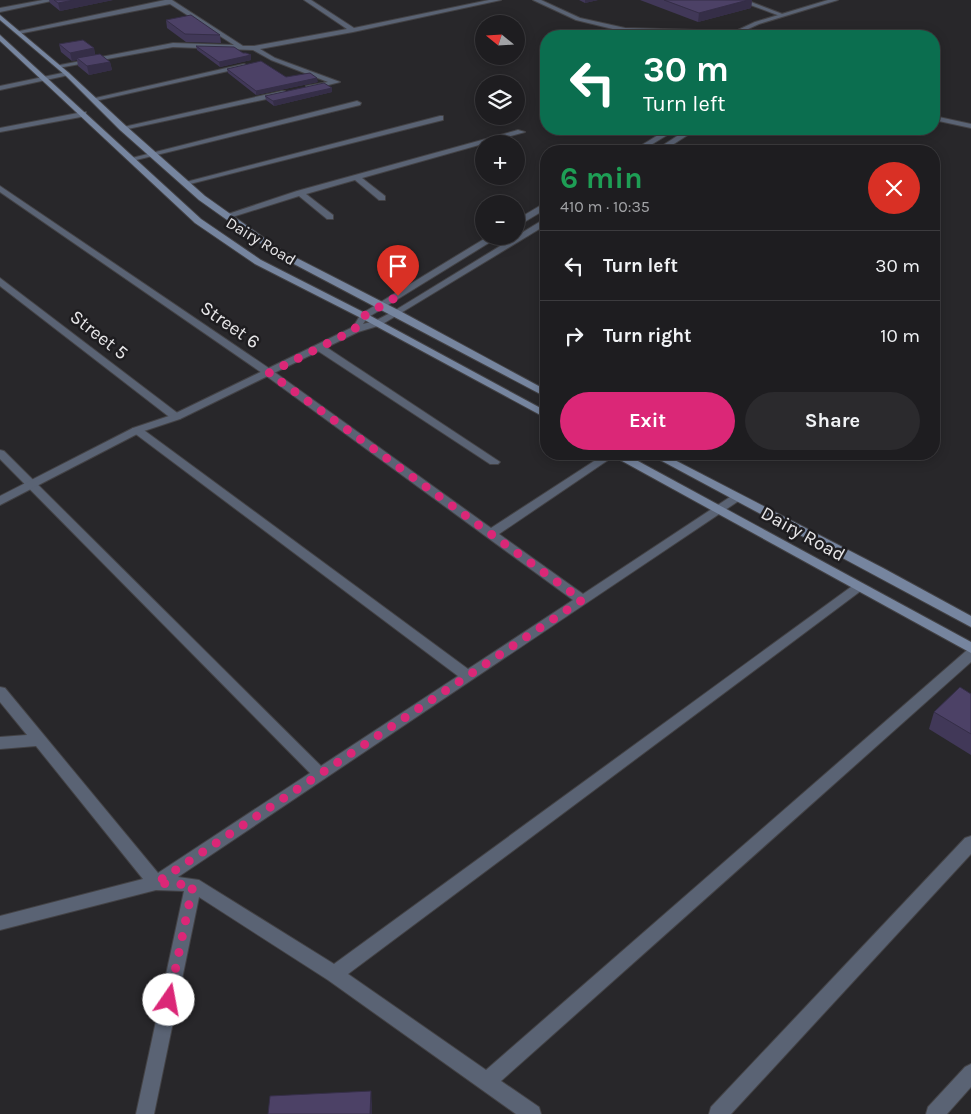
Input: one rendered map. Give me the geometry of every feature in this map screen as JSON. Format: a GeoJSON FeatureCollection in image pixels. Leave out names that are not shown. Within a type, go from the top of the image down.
{"type":"FeatureCollection","features":[{"type":"Feature","properties":{"kind":"main road","name":"Dairy Road"},"geometry":{"type":"LineString","coordinates":[[0,17],[68,74],[123,128],[154,153],[186,183],[226,216],[278,252],[397,313],[540,391]]}},
{"type":"Feature","properties":{"kind":"main road","name":"Dairy Road"},"geometry":{"type":"LineString","coordinates":[[0,38],[46,78],[198,221],[228,243],[258,262],[378,323],[540,412]]}},
{"type":"Feature","properties":{"kind":"main road","name":"Dairy Road"},"geometry":{"type":"LineString","coordinates":[[628,460],[971,648]]}},
{"type":"Feature","properties":{"kind":"main road","name":"Dairy Road"},"geometry":{"type":"LineString","coordinates":[[666,460],[879,571],[971,622]]}},
{"type":"Feature","properties":{"kind":"street"},"geometry":{"type":"LineString","coordinates":[[0,10],[53,0]]}},
{"type":"Feature","properties":{"kind":"street"},"geometry":{"type":"LineString","coordinates":[[308,0],[353,30]]}},
{"type":"Feature","properties":{"kind":"street"},"geometry":{"type":"LineString","coordinates":[[469,0],[478,4]]}},
{"type":"Feature","properties":{"kind":"street"},"geometry":{"type":"LineString","coordinates":[[58,66],[173,45],[254,48],[498,0]]}},
{"type":"Feature","properties":{"kind":"street"},"geometry":{"type":"LineString","coordinates":[[536,0],[578,19],[625,30]]}},
{"type":"Feature","properties":{"kind":"street"},"geometry":{"type":"LineString","coordinates":[[740,0],[782,15]]}},
{"type":"Feature","properties":{"kind":"street"},"geometry":{"type":"LineString","coordinates":[[742,30],[757,23],[835,0]]}},
{"type":"Feature","properties":{"kind":"street"},"geometry":{"type":"LineString","coordinates":[[18,32],[169,1],[242,48]]}},
{"type":"Feature","properties":{"kind":"street"},"geometry":{"type":"LineString","coordinates":[[254,48],[273,59],[336,82],[297,90]]}},
{"type":"Feature","properties":{"kind":"street"},"geometry":{"type":"LineString","coordinates":[[264,61],[273,59]]}},
{"type":"Feature","properties":{"kind":"street"},"geometry":{"type":"LineString","coordinates":[[95,99],[256,63]]}},
{"type":"Feature","properties":{"kind":"street"},"geometry":{"type":"LineString","coordinates":[[0,88],[68,74]]}},
{"type":"Feature","properties":{"kind":"street"},"geometry":{"type":"LineString","coordinates":[[123,128],[288,92]]}},
{"type":"Feature","properties":{"kind":"street"},"geometry":{"type":"LineString","coordinates":[[132,159],[357,103]]}},
{"type":"Feature","properties":{"kind":"street"},"geometry":{"type":"LineString","coordinates":[[0,130],[83,114]]}},
{"type":"Feature","properties":{"kind":"street"},"geometry":{"type":"LineString","coordinates":[[186,183],[440,118]]}},
{"type":"Feature","properties":{"kind":"street"},"geometry":{"type":"LineString","coordinates":[[940,119],[971,126]]}},
{"type":"Feature","properties":{"kind":"street"},"geometry":{"type":"LineString","coordinates":[[226,216],[521,132]]}},
{"type":"Feature","properties":{"kind":"street"},"geometry":{"type":"LineString","coordinates":[[646,145],[663,135]]}},
{"type":"Feature","properties":{"kind":"street"},"geometry":{"type":"LineString","coordinates":[[668,145],[683,135]]}},
{"type":"Feature","properties":{"kind":"street"},"geometry":{"type":"LineString","coordinates":[[357,178],[382,198]]}},
{"type":"Feature","properties":{"kind":"street","name":"Street 6"},"geometry":{"type":"LineString","coordinates":[[0,188],[269,373],[582,600]]}},
{"type":"Feature","properties":{"kind":"street"},"geometry":{"type":"LineString","coordinates":[[300,194],[330,217]]}},
{"type":"Feature","properties":{"kind":"street"},"geometry":{"type":"LineString","coordinates":[[525,219],[540,210]]}},
{"type":"Feature","properties":{"kind":"street"},"geometry":{"type":"LineString","coordinates":[[0,501],[137,430],[176,417],[354,330],[378,323],[540,224]]}},
{"type":"Feature","properties":{"kind":"street"},"geometry":{"type":"LineString","coordinates":[[354,330],[364,316],[481,245]]}},
{"type":"Feature","properties":{"kind":"street","name":"Street 5"},"geometry":{"type":"LineString","coordinates":[[0,281],[176,417]]}},
{"type":"Feature","properties":{"kind":"street"},"geometry":{"type":"LineString","coordinates":[[319,347],[494,462]]}},
{"type":"Feature","properties":{"kind":"street"},"geometry":{"type":"LineString","coordinates":[[137,430],[468,676]]}},
{"type":"Feature","properties":{"kind":"street"},"geometry":{"type":"LineString","coordinates":[[0,453],[321,775]]}},
{"type":"Feature","properties":{"kind":"street"},"geometry":{"type":"LineString","coordinates":[[492,534],[603,460]]}},
{"type":"Feature","properties":{"kind":"street"},"geometry":{"type":"LineString","coordinates":[[156,883],[736,498]]}},
{"type":"Feature","properties":{"kind":"street"},"geometry":{"type":"LineString","coordinates":[[334,974],[860,587]]}},
{"type":"Feature","properties":{"kind":"street"},"geometry":{"type":"LineString","coordinates":[[487,1081],[971,654]]}},
{"type":"Feature","properties":{"kind":"street"},"geometry":{"type":"LineString","coordinates":[[0,692],[156,883]]}},
{"type":"Feature","properties":{"kind":"street"},"geometry":{"type":"LineString","coordinates":[[0,743],[39,740]]}},
{"type":"Feature","properties":{"kind":"street"},"geometry":{"type":"LineString","coordinates":[[718,1114],[971,843]]}},
{"type":"Feature","properties":{"kind":"street"},"geometry":{"type":"LineString","coordinates":[[0,923],[156,883],[193,885],[334,974],[532,1114]]}},
{"type":"Feature","properties":{"kind":"street"},"geometry":{"type":"LineString","coordinates":[[145,1114],[193,885]]}},
{"type":"Feature","properties":{"kind":"street"},"geometry":{"type":"LineString","coordinates":[[935,1114],[971,1073]]}},
{"type":"Feature","properties":{"kind":"building"},"geometry":{"type":"Polygon","coordinates":[[[54,0],[74,0],[58,3],[54,0]]]}},
{"type":"Feature","properties":{"kind":"building"},"geometry":{"type":"Polygon","coordinates":[[[664,0],[748,0],[699,13],[664,0]]]}},
{"type":"Feature","properties":{"kind":"building"},"geometry":{"type":"Polygon","coordinates":[[[191,15],[220,35],[185,34],[166,20],[191,15]]]}},
{"type":"Feature","properties":{"kind":"building"},"geometry":{"type":"Polygon","coordinates":[[[83,40],[94,48],[70,53],[59,44],[83,40]]]}},
{"type":"Feature","properties":{"kind":"building"},"geometry":{"type":"Polygon","coordinates":[[[196,46],[234,47],[243,53],[251,55],[219,62],[196,46]]]}},
{"type":"Feature","properties":{"kind":"building"},"geometry":{"type":"Polygon","coordinates":[[[100,54],[110,62],[87,66],[77,58],[100,54]]]}},
{"type":"Feature","properties":{"kind":"building"},"geometry":{"type":"Polygon","coordinates":[[[261,61],[286,77],[310,73],[317,78],[256,91],[227,69],[261,61]]]}},
{"type":"Feature","properties":{"kind":"building"},"geometry":{"type":"Polygon","coordinates":[[[324,83],[332,88],[273,101],[265,96],[324,83]]]}},
{"type":"Feature","properties":{"kind":"building"},"geometry":{"type":"Polygon","coordinates":[[[960,687],[971,694],[971,734],[934,712],[960,687]]]}},
{"type":"Feature","properties":{"kind":"building"},"geometry":{"type":"Polygon","coordinates":[[[371,1091],[370,1114],[268,1114],[270,1096],[371,1091]]]}},
{"type":"Feature","properties":{"kind":"route"},"geometry":{"type":"LineString","coordinates":[[169,1000],[193,885],[156,883],[582,600],[269,373],[354,330],[364,316],[398,296]]}}]}
